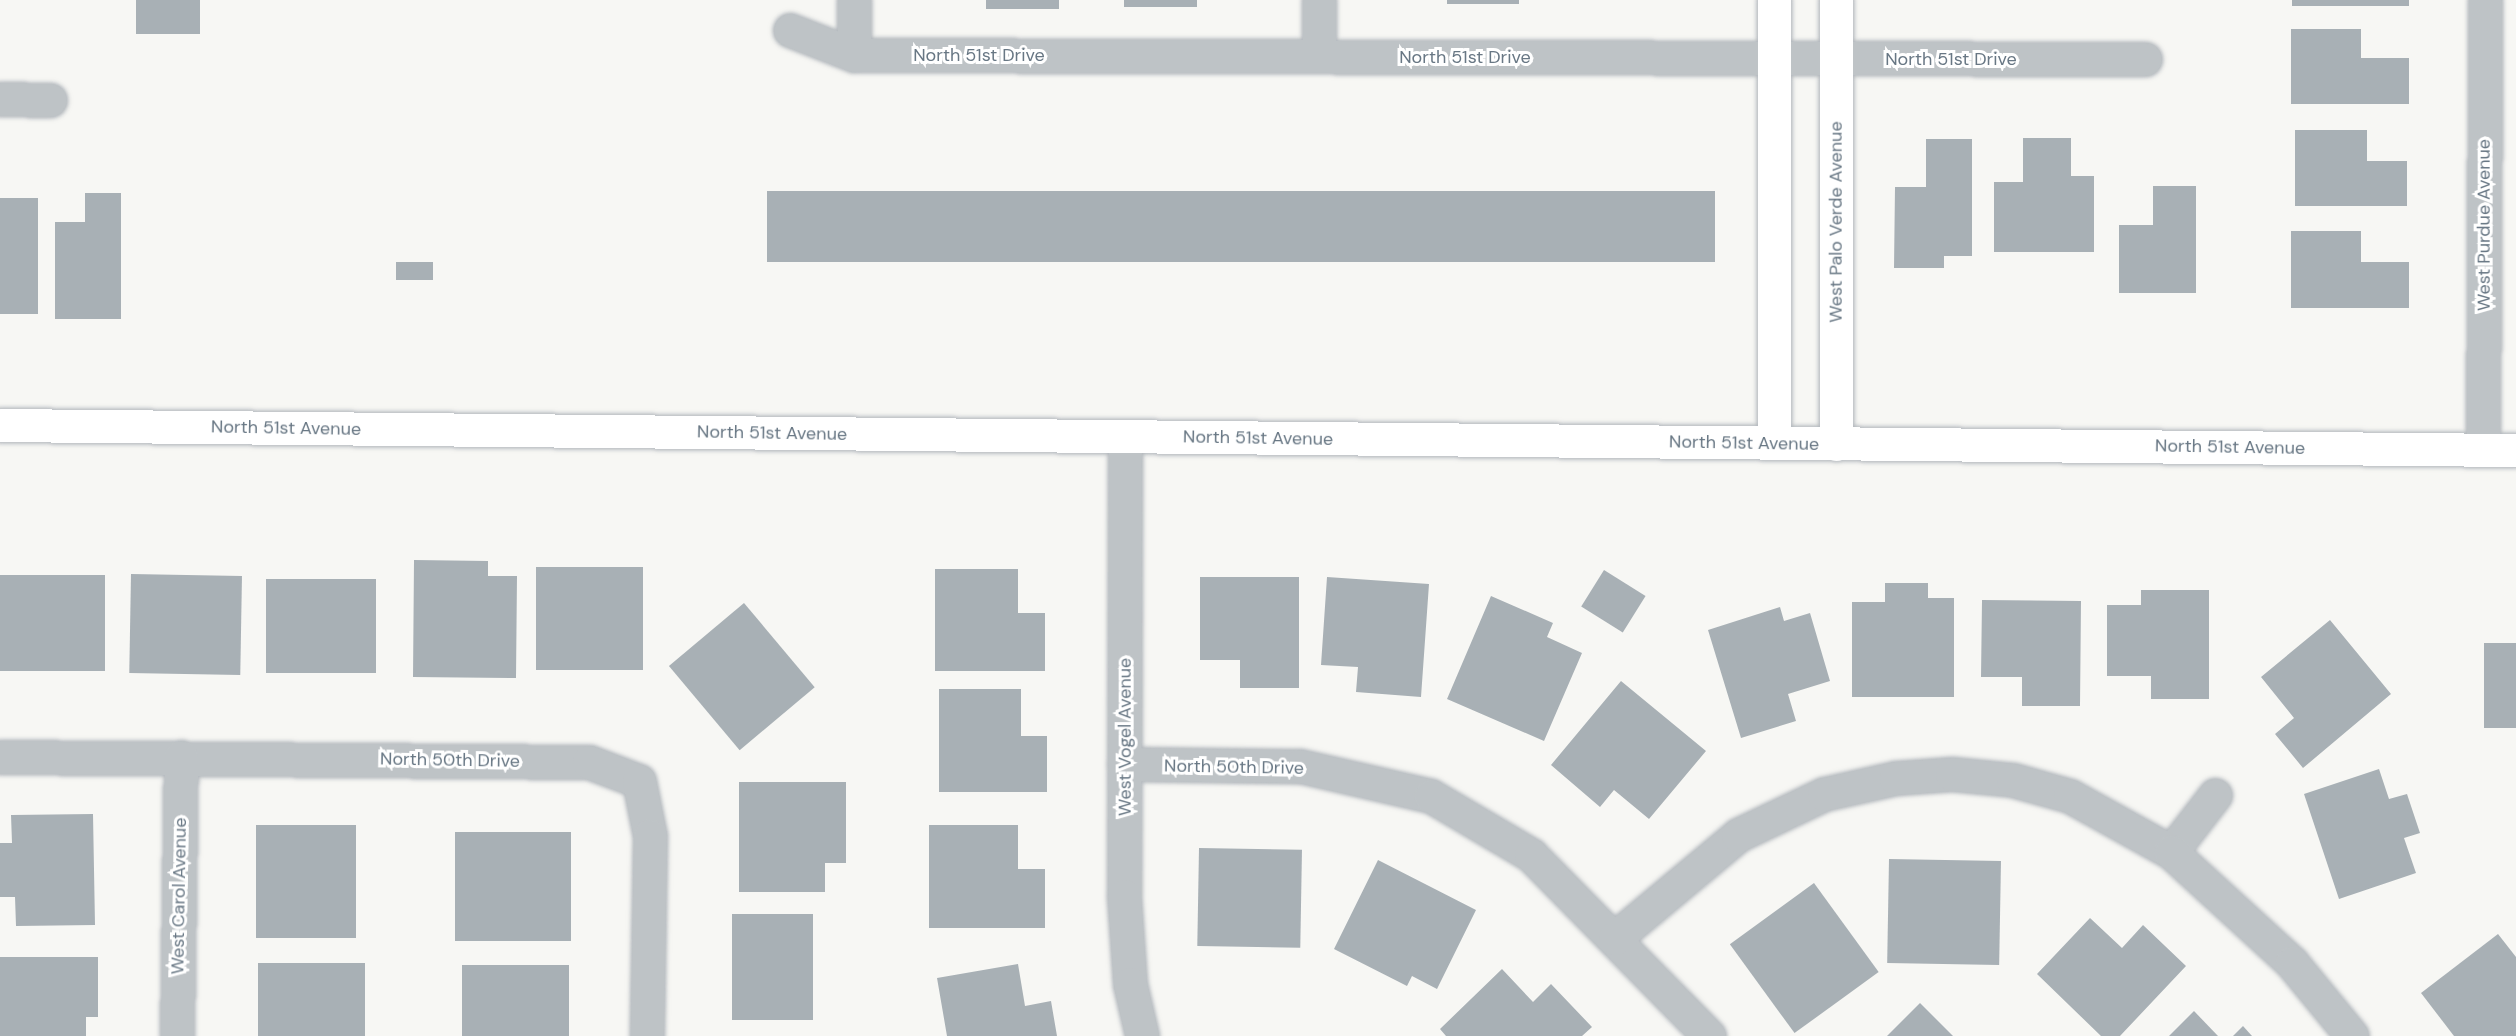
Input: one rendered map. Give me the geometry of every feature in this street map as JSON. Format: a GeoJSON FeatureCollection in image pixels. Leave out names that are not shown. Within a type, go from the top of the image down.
{"type":"FeatureCollection","features":[{"type":"Feature","properties":{"kind":"main road"},"geometry":{"type":"LineString","coordinates":[[1774,0],[1774,443]]}},
{"type":"Feature","properties":{"kind":"main road","name":"West Palo Verde Avenue"},"geometry":{"type":"LineString","coordinates":[[1836,0],[1836,444]]}},
{"type":"Feature","properties":{"kind":"main road","name":"North 51st Avenue"},"geometry":{"type":"LineString","coordinates":[[0,425],[2516,450]]}},
{"type":"Feature","properties":{"kind":"street"},"geometry":{"type":"LineString","coordinates":[[854,0],[854,55]]}},
{"type":"Feature","properties":{"kind":"street"},"geometry":{"type":"LineString","coordinates":[[1319,0],[1319,56]]}},
{"type":"Feature","properties":{"kind":"street","name":"West Purdue Avenue"},"geometry":{"type":"LineString","coordinates":[[2483,450],[2485,0]]}},
{"type":"Feature","properties":{"kind":"street","name":"North 51st Drive"},"geometry":{"type":"LineString","coordinates":[[790,30],[854,55],[2145,59]]}},
{"type":"Feature","properties":{"kind":"street"},"geometry":{"type":"LineString","coordinates":[[0,99],[50,100]]}},
{"type":"Feature","properties":{"kind":"street","name":"West Vogel Avenue"},"geometry":{"type":"LineString","coordinates":[[1125,436],[1124,764],[1127,940],[1142,1036]]}},
{"type":"Feature","properties":{"kind":"street","name":"North 50th Drive"},"geometry":{"type":"LineString","coordinates":[[0,757],[589,762],[639,780],[650,836],[647,1036]]}},
{"type":"Feature","properties":{"kind":"street","name":"West Carol Avenue"},"geometry":{"type":"LineString","coordinates":[[177,1036],[181,757]]}},
{"type":"Feature","properties":{"kind":"street","name":"North 50th Drive"},"geometry":{"type":"LineString","coordinates":[[1124,764],[1300,766],[1431,795],[1531,855],[1709,1036]]}},
{"type":"Feature","properties":{"kind":"street"},"geometry":{"type":"LineString","coordinates":[[1615,938],[1738,835],[1824,794],[1896,778],[1952,774],[2013,780],[2070,796],[2171,852],[2292,963],[2352,1036]]}},
{"type":"Feature","properties":{"kind":"street"},"geometry":{"type":"LineString","coordinates":[[2171,852],[2215,795]]}},
{"type":"Feature","properties":{"kind":"building"},"geometry":{"type":"Polygon","coordinates":[[[136,0],[200,0],[200,34],[136,34],[136,0]]]}},
{"type":"Feature","properties":{"kind":"building"},"geometry":{"type":"Polygon","coordinates":[[[986,0],[1059,0],[1059,9],[986,9],[986,0]]]}},
{"type":"Feature","properties":{"kind":"building"},"geometry":{"type":"Polygon","coordinates":[[[1124,0],[1197,0],[1197,7],[1124,7],[1124,0]]]}},
{"type":"Feature","properties":{"kind":"building"},"geometry":{"type":"Polygon","coordinates":[[[1447,0],[1519,0],[1519,4],[1447,4],[1447,0]]]}},
{"type":"Feature","properties":{"kind":"building"},"geometry":{"type":"Polygon","coordinates":[[[2292,0],[2409,0],[2409,6],[2292,6],[2292,0]]]}},
{"type":"Feature","properties":{"kind":"building"},"geometry":{"type":"Polygon","coordinates":[[[2291,29],[2361,29],[2361,58],[2409,58],[2409,104],[2291,104],[2291,29]]]}},
{"type":"Feature","properties":{"kind":"building"},"geometry":{"type":"Polygon","coordinates":[[[2295,130],[2367,130],[2367,161],[2407,161],[2407,206],[2295,206],[2295,130]]]}},
{"type":"Feature","properties":{"kind":"building"},"geometry":{"type":"Polygon","coordinates":[[[2023,138],[2071,138],[2071,176],[2094,176],[2094,252],[1994,252],[1994,182],[2023,182],[2023,138]]]}},
{"type":"Feature","properties":{"kind":"building"},"geometry":{"type":"Polygon","coordinates":[[[1926,139],[1972,139],[1972,256],[1944,256],[1944,268],[1894,268],[1895,187],[1926,187],[1926,139]]]}},
{"type":"Feature","properties":{"kind":"building"},"geometry":{"type":"Polygon","coordinates":[[[2153,186],[2196,186],[2196,293],[2119,293],[2119,225],[2153,225],[2153,186]]]}},
{"type":"Feature","properties":{"kind":"building"},"geometry":{"type":"Polygon","coordinates":[[[767,191],[1715,191],[1715,262],[767,262],[767,191]]]}},
{"type":"Feature","properties":{"kind":"building"},"geometry":{"type":"Polygon","coordinates":[[[85,193],[121,193],[121,319],[55,319],[55,222],[85,222],[85,193]]]}},
{"type":"Feature","properties":{"kind":"building"},"geometry":{"type":"Polygon","coordinates":[[[0,198],[38,198],[38,314],[0,314],[0,198]]]}},
{"type":"Feature","properties":{"kind":"building"},"geometry":{"type":"Polygon","coordinates":[[[2291,231],[2361,231],[2361,262],[2409,262],[2409,308],[2291,308],[2291,231]]]}},
{"type":"Feature","properties":{"kind":"building"},"geometry":{"type":"Polygon","coordinates":[[[396,262],[433,262],[433,280],[396,280],[396,262]]]}},
{"type":"Feature","properties":{"kind":"building"},"geometry":{"type":"Polygon","coordinates":[[[414,560],[488,561],[488,576],[517,576],[516,678],[413,677],[414,560]]]}},
{"type":"Feature","properties":{"kind":"building"},"geometry":{"type":"Polygon","coordinates":[[[536,567],[643,567],[643,670],[536,670],[536,567]]]}},
{"type":"Feature","properties":{"kind":"building"},"geometry":{"type":"Polygon","coordinates":[[[935,569],[1018,569],[1018,613],[1045,613],[1045,671],[935,671],[935,569]]]}},
{"type":"Feature","properties":{"kind":"building"},"geometry":{"type":"Polygon","coordinates":[[[1604,570],[1646,596],[1623,632],[1581,606],[1604,570]]]}},
{"type":"Feature","properties":{"kind":"building"},"geometry":{"type":"Polygon","coordinates":[[[131,574],[242,576],[240,675],[129,673],[131,574]]]}},
{"type":"Feature","properties":{"kind":"building"},"geometry":{"type":"Polygon","coordinates":[[[0,575],[105,575],[105,671],[0,671],[0,575]]]}},
{"type":"Feature","properties":{"kind":"building"},"geometry":{"type":"Polygon","coordinates":[[[1200,577],[1299,577],[1299,688],[1240,688],[1240,660],[1200,660],[1200,577]]]}},
{"type":"Feature","properties":{"kind":"building"},"geometry":{"type":"Polygon","coordinates":[[[1327,577],[1429,584],[1421,697],[1356,692],[1358,667],[1321,665],[1327,577]]]}},
{"type":"Feature","properties":{"kind":"building"},"geometry":{"type":"Polygon","coordinates":[[[266,579],[376,579],[376,673],[266,673],[266,579]]]}},
{"type":"Feature","properties":{"kind":"building"},"geometry":{"type":"Polygon","coordinates":[[[1885,583],[1928,583],[1928,598],[1954,598],[1954,697],[1852,697],[1852,602],[1885,602],[1885,583]]]}},
{"type":"Feature","properties":{"kind":"building"},"geometry":{"type":"Polygon","coordinates":[[[2141,590],[2209,590],[2209,699],[2151,699],[2151,676],[2107,676],[2107,605],[2141,605],[2141,590]]]}},
{"type":"Feature","properties":{"kind":"building"},"geometry":{"type":"Polygon","coordinates":[[[1491,596],[1553,623],[1547,637],[1582,653],[1544,741],[1447,699],[1491,596]]]}},
{"type":"Feature","properties":{"kind":"building"},"geometry":{"type":"Polygon","coordinates":[[[1982,600],[2081,601],[2080,706],[2022,706],[2022,677],[1981,677],[1982,600]]]}},
{"type":"Feature","properties":{"kind":"building"},"geometry":{"type":"Polygon","coordinates":[[[744,603],[815,687],[740,750],[669,666],[744,603]]]}},
{"type":"Feature","properties":{"kind":"building"},"geometry":{"type":"Polygon","coordinates":[[[1780,607],[1784,621],[1810,613],[1830,681],[1788,694],[1796,721],[1741,738],[1708,630],[1780,607]]]}},
{"type":"Feature","properties":{"kind":"building"},"geometry":{"type":"Polygon","coordinates":[[[2330,620],[2391,694],[2303,768],[2275,734],[2294,718],[2261,677],[2330,620]]]}},
{"type":"Feature","properties":{"kind":"building"},"geometry":{"type":"Polygon","coordinates":[[[2484,643],[2516,643],[2516,728],[2484,728],[2484,643]]]}},
{"type":"Feature","properties":{"kind":"building"},"geometry":{"type":"Polygon","coordinates":[[[1621,681],[1706,751],[1649,819],[1614,790],[1600,807],[1551,765],[1621,681]]]}},
{"type":"Feature","properties":{"kind":"building"},"geometry":{"type":"Polygon","coordinates":[[[939,689],[1021,689],[1021,736],[1047,736],[1047,792],[939,792],[939,689]]]}},
{"type":"Feature","properties":{"kind":"building"},"geometry":{"type":"Polygon","coordinates":[[[2379,769],[2389,799],[2407,794],[2420,833],[2404,838],[2416,873],[2339,899],[2304,794],[2379,769]]]}},
{"type":"Feature","properties":{"kind":"building"},"geometry":{"type":"Polygon","coordinates":[[[739,782],[846,782],[846,863],[825,863],[825,892],[739,892],[739,782]]]}},
{"type":"Feature","properties":{"kind":"building"},"geometry":{"type":"Polygon","coordinates":[[[93,814],[95,925],[16,926],[15,897],[0,897],[0,843],[12,843],[11,815],[93,814]]]}},
{"type":"Feature","properties":{"kind":"building"},"geometry":{"type":"Polygon","coordinates":[[[256,825],[356,825],[356,938],[256,938],[256,825]]]}},
{"type":"Feature","properties":{"kind":"building"},"geometry":{"type":"Polygon","coordinates":[[[929,825],[1018,825],[1018,869],[1045,869],[1045,928],[929,928],[929,825]]]}},
{"type":"Feature","properties":{"kind":"building"},"geometry":{"type":"Polygon","coordinates":[[[455,832],[571,832],[571,941],[455,941],[455,832]]]}},
{"type":"Feature","properties":{"kind":"building"},"geometry":{"type":"Polygon","coordinates":[[[1199,848],[1302,850],[1300,948],[1197,946],[1199,848]]]}},
{"type":"Feature","properties":{"kind":"building"},"geometry":{"type":"Polygon","coordinates":[[[1889,859],[2001,861],[1999,965],[1887,963],[1889,859]]]}},
{"type":"Feature","properties":{"kind":"building"},"geometry":{"type":"Polygon","coordinates":[[[1378,860],[1476,910],[1437,989],[1412,976],[1407,986],[1334,949],[1378,860]]]}},
{"type":"Feature","properties":{"kind":"building"},"geometry":{"type":"Polygon","coordinates":[[[1814,883],[1879,972],[1795,1033],[1730,944],[1814,883]]]}},
{"type":"Feature","properties":{"kind":"building"},"geometry":{"type":"Polygon","coordinates":[[[732,914],[813,914],[813,1020],[732,1020],[732,914]]]}},
{"type":"Feature","properties":{"kind":"building"},"geometry":{"type":"Polygon","coordinates":[[[2090,918],[2122,948],[2143,925],[2186,966],[2120,1036],[2101,1036],[2037,974],[2090,918]]]}},
{"type":"Feature","properties":{"kind":"building"},"geometry":{"type":"Polygon","coordinates":[[[2498,934],[2516,957],[2516,1036],[2454,1036],[2421,993],[2498,934]]]}},
{"type":"Feature","properties":{"kind":"building"},"geometry":{"type":"Polygon","coordinates":[[[0,957],[98,957],[98,1017],[86,1017],[86,1036],[0,1036],[0,957]]]}},
{"type":"Feature","properties":{"kind":"building"},"geometry":{"type":"Polygon","coordinates":[[[258,963],[365,963],[365,1036],[258,1036],[258,963]]]}},
{"type":"Feature","properties":{"kind":"building"},"geometry":{"type":"Polygon","coordinates":[[[1018,964],[1025,1006],[1051,1001],[1057,1036],[947,1036],[937,978],[1018,964]]]}},
{"type":"Feature","properties":{"kind":"building"},"geometry":{"type":"Polygon","coordinates":[[[462,965],[569,965],[569,1036],[462,1036],[462,965]]]}},
{"type":"Feature","properties":{"kind":"building"},"geometry":{"type":"Polygon","coordinates":[[[1502,969],[1533,1002],[1551,984],[1592,1027],[1582,1036],[1446,1036],[1440,1029],[1502,969]]]}},
{"type":"Feature","properties":{"kind":"building"},"geometry":{"type":"Polygon","coordinates":[[[1920,1003],[1953,1036],[1887,1036],[1920,1003]]]}},
{"type":"Feature","properties":{"kind":"building"},"geometry":{"type":"Polygon","coordinates":[[[2194,1011],[2218,1036],[2169,1036],[2194,1011]]]}},
{"type":"Feature","properties":{"kind":"building"},"geometry":{"type":"Polygon","coordinates":[[[2243,1026],[2252,1036],[2233,1036],[2243,1026]]]}}]}
